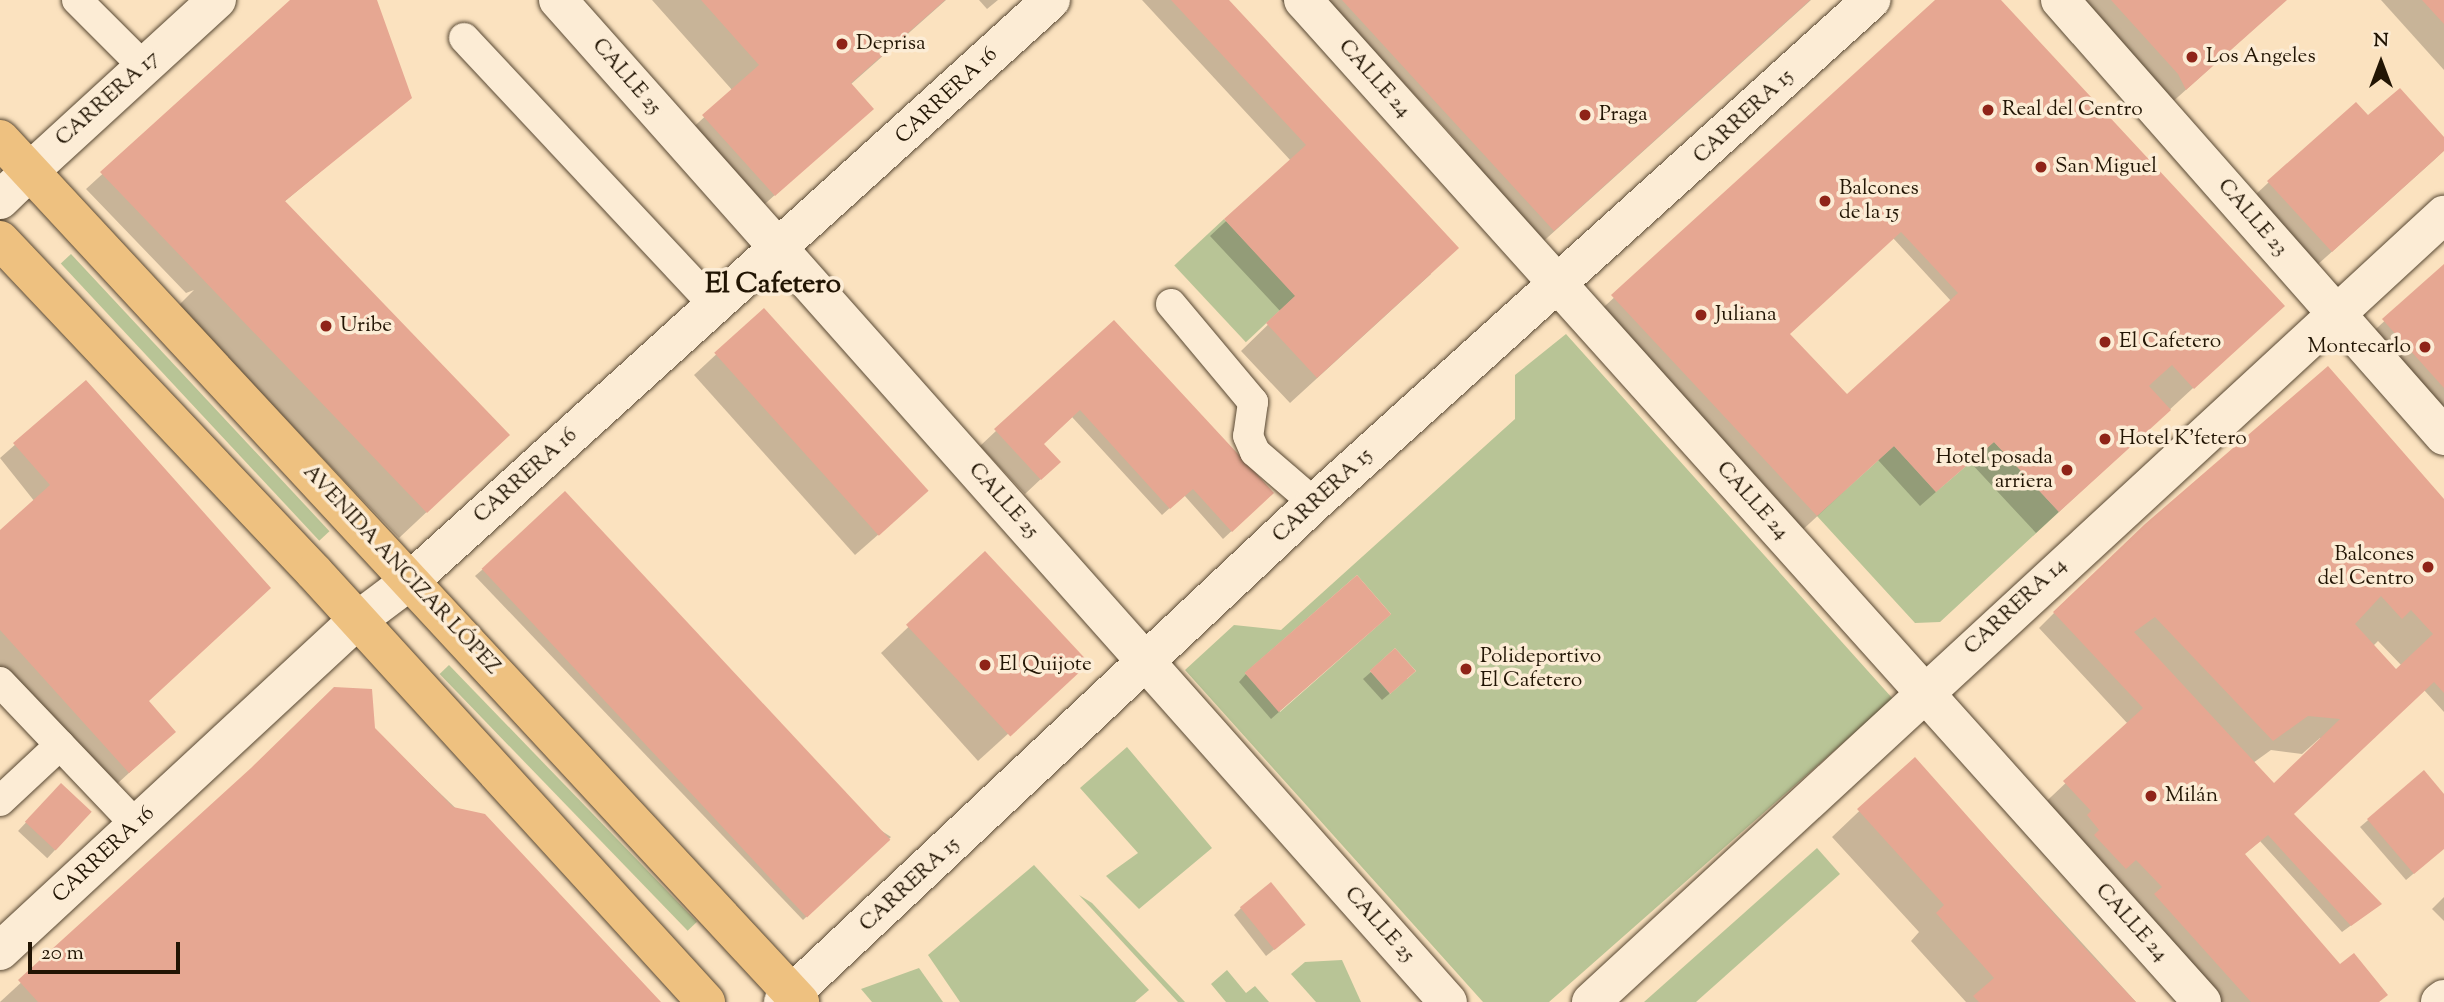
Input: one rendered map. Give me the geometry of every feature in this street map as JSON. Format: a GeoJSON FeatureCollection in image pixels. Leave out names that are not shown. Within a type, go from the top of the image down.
{"type":"FeatureCollection","features":[{"type":"Feature","properties":{"kind":"main road","name":"AVENIDA ANCIZAR LÓPEZ"},"geometry":{"type":"LineString","coordinates":[[0,139],[410,581],[792,999]]}},
{"type":"Feature","properties":{"kind":"main road"},"geometry":{"type":"LineString","coordinates":[[0,240],[358,620],[706,1002]]}},
{"type":"Feature","properties":{"kind":"street","name":"CARRERA 17"},"geometry":{"type":"LineString","coordinates":[[0,200],[217,0]]}},
{"type":"Feature","properties":{"kind":"street","name":"CALLE 25"},"geometry":{"type":"LineString","coordinates":[[558,0],[1448,1002]]}},
{"type":"Feature","properties":{"kind":"street","name":"CARRERA 16"},"geometry":{"type":"LineString","coordinates":[[0,951],[358,620],[410,581],[713,304],[779,250],[1051,0]]}},
{"type":"Feature","properties":{"kind":"street","name":"CALLE 24"},"geometry":{"type":"LineString","coordinates":[[1303,0],[2202,1002]]}},
{"type":"Feature","properties":{"kind":"street","name":"CARRERA 15"},"geometry":{"type":"LineString","coordinates":[[792,999],[1148,664],[1314,503],[1871,0]]}},
{"type":"Feature","properties":{"kind":"street","name":"CALLE 23"},"geometry":{"type":"LineString","coordinates":[[2060,0],[2444,436]]}},
{"type":"Feature","properties":{"kind":"street","name":"CARRERA 14"},"geometry":{"type":"LineString","coordinates":[[1591,1002],[2444,215]]}},
{"type":"Feature","properties":{"kind":"lane"},"geometry":{"type":"LineString","coordinates":[[77,0],[144,67]]}},
{"type":"Feature","properties":{"kind":"lane"},"geometry":{"type":"LineString","coordinates":[[464,38],[713,304]]}},
{"type":"Feature","properties":{"kind":"lane"},"geometry":{"type":"LineString","coordinates":[[1171,304],[1254,402],[1248,436],[1255,452],[1314,503]]}},
{"type":"Feature","properties":{"kind":"lane"},"geometry":{"type":"LineString","coordinates":[[0,682],[136,825]]}},
{"type":"Feature","properties":{"kind":"lane"},"geometry":{"type":"LineString","coordinates":[[0,801],[60,745]]}},
{"type":"Feature","properties":{"kind":"green space"},"geometry":{"type":"Polygon","coordinates":[[[1224,219],[1296,296],[1246,342],[1174,265],[1224,219]]]}},
{"type":"Feature","properties":{"kind":"green space"},"geometry":{"type":"Polygon","coordinates":[[[71,254],[329,531],[319,541],[61,264],[71,254]]]}},
{"type":"Feature","properties":{"kind":"green space"},"geometry":{"type":"Polygon","coordinates":[[[1566,334],[1893,699],[1549,1002],[1483,1002],[1185,670],[1234,625],[1281,630],[1515,419],[1515,375],[1566,334]],[[1357,575],[1245,673],[1280,712],[1391,614],[1357,575]],[[1395,648],[1370,671],[1390,694],[1416,671],[1395,648]]]}},
{"type":"Feature","properties":{"kind":"green space"},"geometry":{"type":"Polygon","coordinates":[[[1994,442],[2059,512],[1940,622],[1915,623],[1817,516],[1894,446],[1936,492],[1994,442]]]}},
{"type":"Feature","properties":{"kind":"green space"},"geometry":{"type":"Polygon","coordinates":[[[449,665],[697,922],[688,931],[440,674],[449,665]]]}},
{"type":"Feature","properties":{"kind":"green space"},"geometry":{"type":"Polygon","coordinates":[[[1127,747],[1212,848],[1139,909],[1106,876],[1138,853],[1080,788],[1127,747]]]}},
{"type":"Feature","properties":{"kind":"green space"},"geometry":{"type":"Polygon","coordinates":[[[1817,848],[1840,874],[1696,1002],[1644,1002],[1817,848]]]}},
{"type":"Feature","properties":{"kind":"green space"},"geometry":{"type":"Polygon","coordinates":[[[1034,865],[1149,990],[1135,1002],[960,1002],[928,955],[1034,865]]]}},
{"type":"Feature","properties":{"kind":"green space"},"geometry":{"type":"Polygon","coordinates":[[[1079,895],[1092,903],[1185,1002],[1178,1002],[1079,895]]]}},
{"type":"Feature","properties":{"kind":"green space"},"geometry":{"type":"Polygon","coordinates":[[[1342,960],[1361,1002],[1316,1002],[1291,974],[1305,962],[1342,960]]]}},
{"type":"Feature","properties":{"kind":"green space"},"geometry":{"type":"Polygon","coordinates":[[[919,968],[943,1002],[872,1002],[861,989],[919,968]]]}},
{"type":"Feature","properties":{"kind":"green space"},"geometry":{"type":"Polygon","coordinates":[[[1227,970],[1246,993],[1255,986],[1269,1002],[1226,1002],[1211,984],[1227,970]]]}},
{"type":"Feature","properties":{"kind":"building"},"geometry":{"type":"Polygon","coordinates":[[[290,0],[377,0],[412,98],[285,201],[510,435],[427,513],[100,172],[290,0]]]}},
{"type":"Feature","properties":{"kind":"building"},"geometry":{"type":"Polygon","coordinates":[[[701,0],[945,0],[851,83],[874,109],[775,196],[702,115],[759,65],[701,0]]]}},
{"type":"Feature","properties":{"kind":"building"},"geometry":{"type":"Polygon","coordinates":[[[1171,0],[1229,0],[1459,248],[1317,378],[1266,323],[1295,296],[1224,219],[1306,145],[1171,0]]]}},
{"type":"Feature","properties":{"kind":"building"},"geometry":{"type":"Polygon","coordinates":[[[1342,0],[1810,0],[1554,231],[1342,0]]]}},
{"type":"Feature","properties":{"kind":"building"},"geometry":{"type":"Polygon","coordinates":[[[1935,0],[2001,0],[2285,306],[2194,389],[2172,365],[2153,382],[2149,386],[2171,410],[2059,512],[1994,442],[1936,492],[1894,446],[1817,516],[1611,295],[1935,0]],[[1901,232],[1790,334],[1847,394],[1958,293],[1901,232]]]}},
{"type":"Feature","properties":{"kind":"building","name":"Los Angeles"},"geometry":{"type":"Polygon","coordinates":[[[2111,0],[2287,0],[2186,90],[2178,74],[2111,0]]]}},
{"type":"Feature","properties":{"kind":"building"},"geometry":{"type":"Polygon","coordinates":[[[2422,0],[2444,0],[2444,24],[2422,0]]]}},
{"type":"Feature","properties":{"kind":"building"},"geometry":{"type":"Polygon","coordinates":[[[2400,88],[2444,137],[2444,151],[2332,252],[2267,181],[2356,102],[2368,115],[2400,88]]]}},
{"type":"Feature","properties":{"kind":"building","name":"Montecarlo"},"geometry":{"type":"Polygon","coordinates":[[[2444,264],[2444,388],[2382,319],[2444,264]]]}},
{"type":"Feature","properties":{"kind":"building"},"geometry":{"type":"Polygon","coordinates":[[[764,308],[929,491],[879,536],[714,353],[764,308]]]}},
{"type":"Feature","properties":{"kind":"building"},"geometry":{"type":"Polygon","coordinates":[[[1114,320],[1274,493],[1232,532],[1193,489],[1170,509],[1080,410],[1044,444],[1061,462],[1041,480],[994,429],[1114,320]]]}},
{"type":"Feature","properties":{"kind":"building"},"geometry":{"type":"Polygon","coordinates":[[[2328,366],[2444,499],[2444,693],[2434,682],[2294,814],[2382,904],[2351,926],[2268,835],[2245,854],[2340,964],[2354,953],[2388,995],[2379,1002],[2251,1002],[2154,894],[2162,887],[2136,860],[2126,869],[2094,835],[2099,830],[2087,815],[2091,811],[2063,781],[2143,708],[2053,612],[2145,524],[2328,366]],[[2381,596],[2355,624],[2396,669],[2433,634],[2411,610],[2402,619],[2381,596]],[[2155,617],[2134,632],[2274,783],[2340,719],[2308,716],[2273,741],[2155,617]]]}},
{"type":"Feature","properties":{"kind":"building"},"geometry":{"type":"Polygon","coordinates":[[[86,380],[271,588],[149,701],[176,732],[129,773],[0,630],[0,530],[50,485],[13,443],[86,380]]]}},
{"type":"Feature","properties":{"kind":"building"},"geometry":{"type":"Polygon","coordinates":[[[565,491],[890,840],[807,918],[482,569],[565,491]]]}},
{"type":"Feature","properties":{"kind":"building"},"geometry":{"type":"Polygon","coordinates":[[[985,551],[1089,663],[1010,737],[906,625],[985,551]]]}},
{"type":"Feature","properties":{"kind":"building"},"geometry":{"type":"Polygon","coordinates":[[[1357,575],[1391,614],[1279,712],[1245,673],[1357,575]]]}},
{"type":"Feature","properties":{"kind":"building"},"geometry":{"type":"Polygon","coordinates":[[[1395,648],[1416,671],[1390,694],[1370,671],[1395,648]]]}},
{"type":"Feature","properties":{"kind":"building"},"geometry":{"type":"Polygon","coordinates":[[[334,687],[372,689],[375,728],[453,807],[485,814],[661,1002],[38,1002],[18,980],[251,768],[334,687]]]}},
{"type":"Feature","properties":{"kind":"building"},"geometry":{"type":"Polygon","coordinates":[[[1915,757],[2136,1002],[1979,1002],[1973,996],[1994,978],[1936,913],[1944,905],[1857,809],[1915,757]]]}},
{"type":"Feature","properties":{"kind":"building"},"geometry":{"type":"Polygon","coordinates":[[[2424,770],[2444,794],[2444,849],[2414,874],[2367,819],[2424,770]]]}},
{"type":"Feature","properties":{"kind":"building"},"geometry":{"type":"Polygon","coordinates":[[[61,783],[92,812],[56,850],[25,822],[61,783]]]}},
{"type":"Feature","properties":{"kind":"building"},"geometry":{"type":"Polygon","coordinates":[[[1271,882],[1306,925],[1275,950],[1240,907],[1271,882]]]}},
{"type":"Feature","properties":{"kind":"place","name":"Deprisa"},"geometry":{"type":"Point","coordinates":[842,44]}},
{"type":"Feature","properties":{"kind":"place","name":"Los Angeles"},"geometry":{"type":"Point","coordinates":[2192,57]}},
{"type":"Feature","properties":{"kind":"place","name":"Real del Centro"},"geometry":{"type":"Point","coordinates":[1988,110]}},
{"type":"Feature","properties":{"kind":"place","name":"Praga"},"geometry":{"type":"Point","coordinates":[1585,115]}},
{"type":"Feature","properties":{"kind":"place","name":"San Miguel"},"geometry":{"type":"Point","coordinates":[2041,167]}},
{"type":"Feature","properties":{"kind":"place","name":"Balcones de la 15"},"geometry":{"type":"Point","coordinates":[1825,201]}},
{"type":"Feature","properties":{"kind":"place","name":"Juliana"},"geometry":{"type":"Point","coordinates":[1701,315]}},
{"type":"Feature","properties":{"kind":"place","name":"Uribe"},"geometry":{"type":"Point","coordinates":[326,326]}},
{"type":"Feature","properties":{"kind":"place","name":"El Cafetero"},"geometry":{"type":"Point","coordinates":[2105,342]}},
{"type":"Feature","properties":{"kind":"place","name":"Montecarlo"},"geometry":{"type":"Point","coordinates":[2425,347]}},
{"type":"Feature","properties":{"kind":"place","name":"Hotel K'fetero"},"geometry":{"type":"Point","coordinates":[2105,439]}},
{"type":"Feature","properties":{"kind":"place","name":"Hotel posada arriera"},"geometry":{"type":"Point","coordinates":[2067,470]}},
{"type":"Feature","properties":{"kind":"place","name":"Balcones del Centro"},"geometry":{"type":"Point","coordinates":[2428,567]}},
{"type":"Feature","properties":{"kind":"place","name":"El Quijote"},"geometry":{"type":"Point","coordinates":[985,665]}},
{"type":"Feature","properties":{"kind":"place","name":"Polideportivo El Cafetero"},"geometry":{"type":"Point","coordinates":[1466,669]}},
{"type":"Feature","properties":{"kind":"place","name":"Milán"},"geometry":{"type":"Point","coordinates":[2151,796]}},
{"type":"Feature","properties":{"kind":"district","name":"El Cafetero"},"geometry":{"type":"Point","coordinates":[773,285]}}]}
